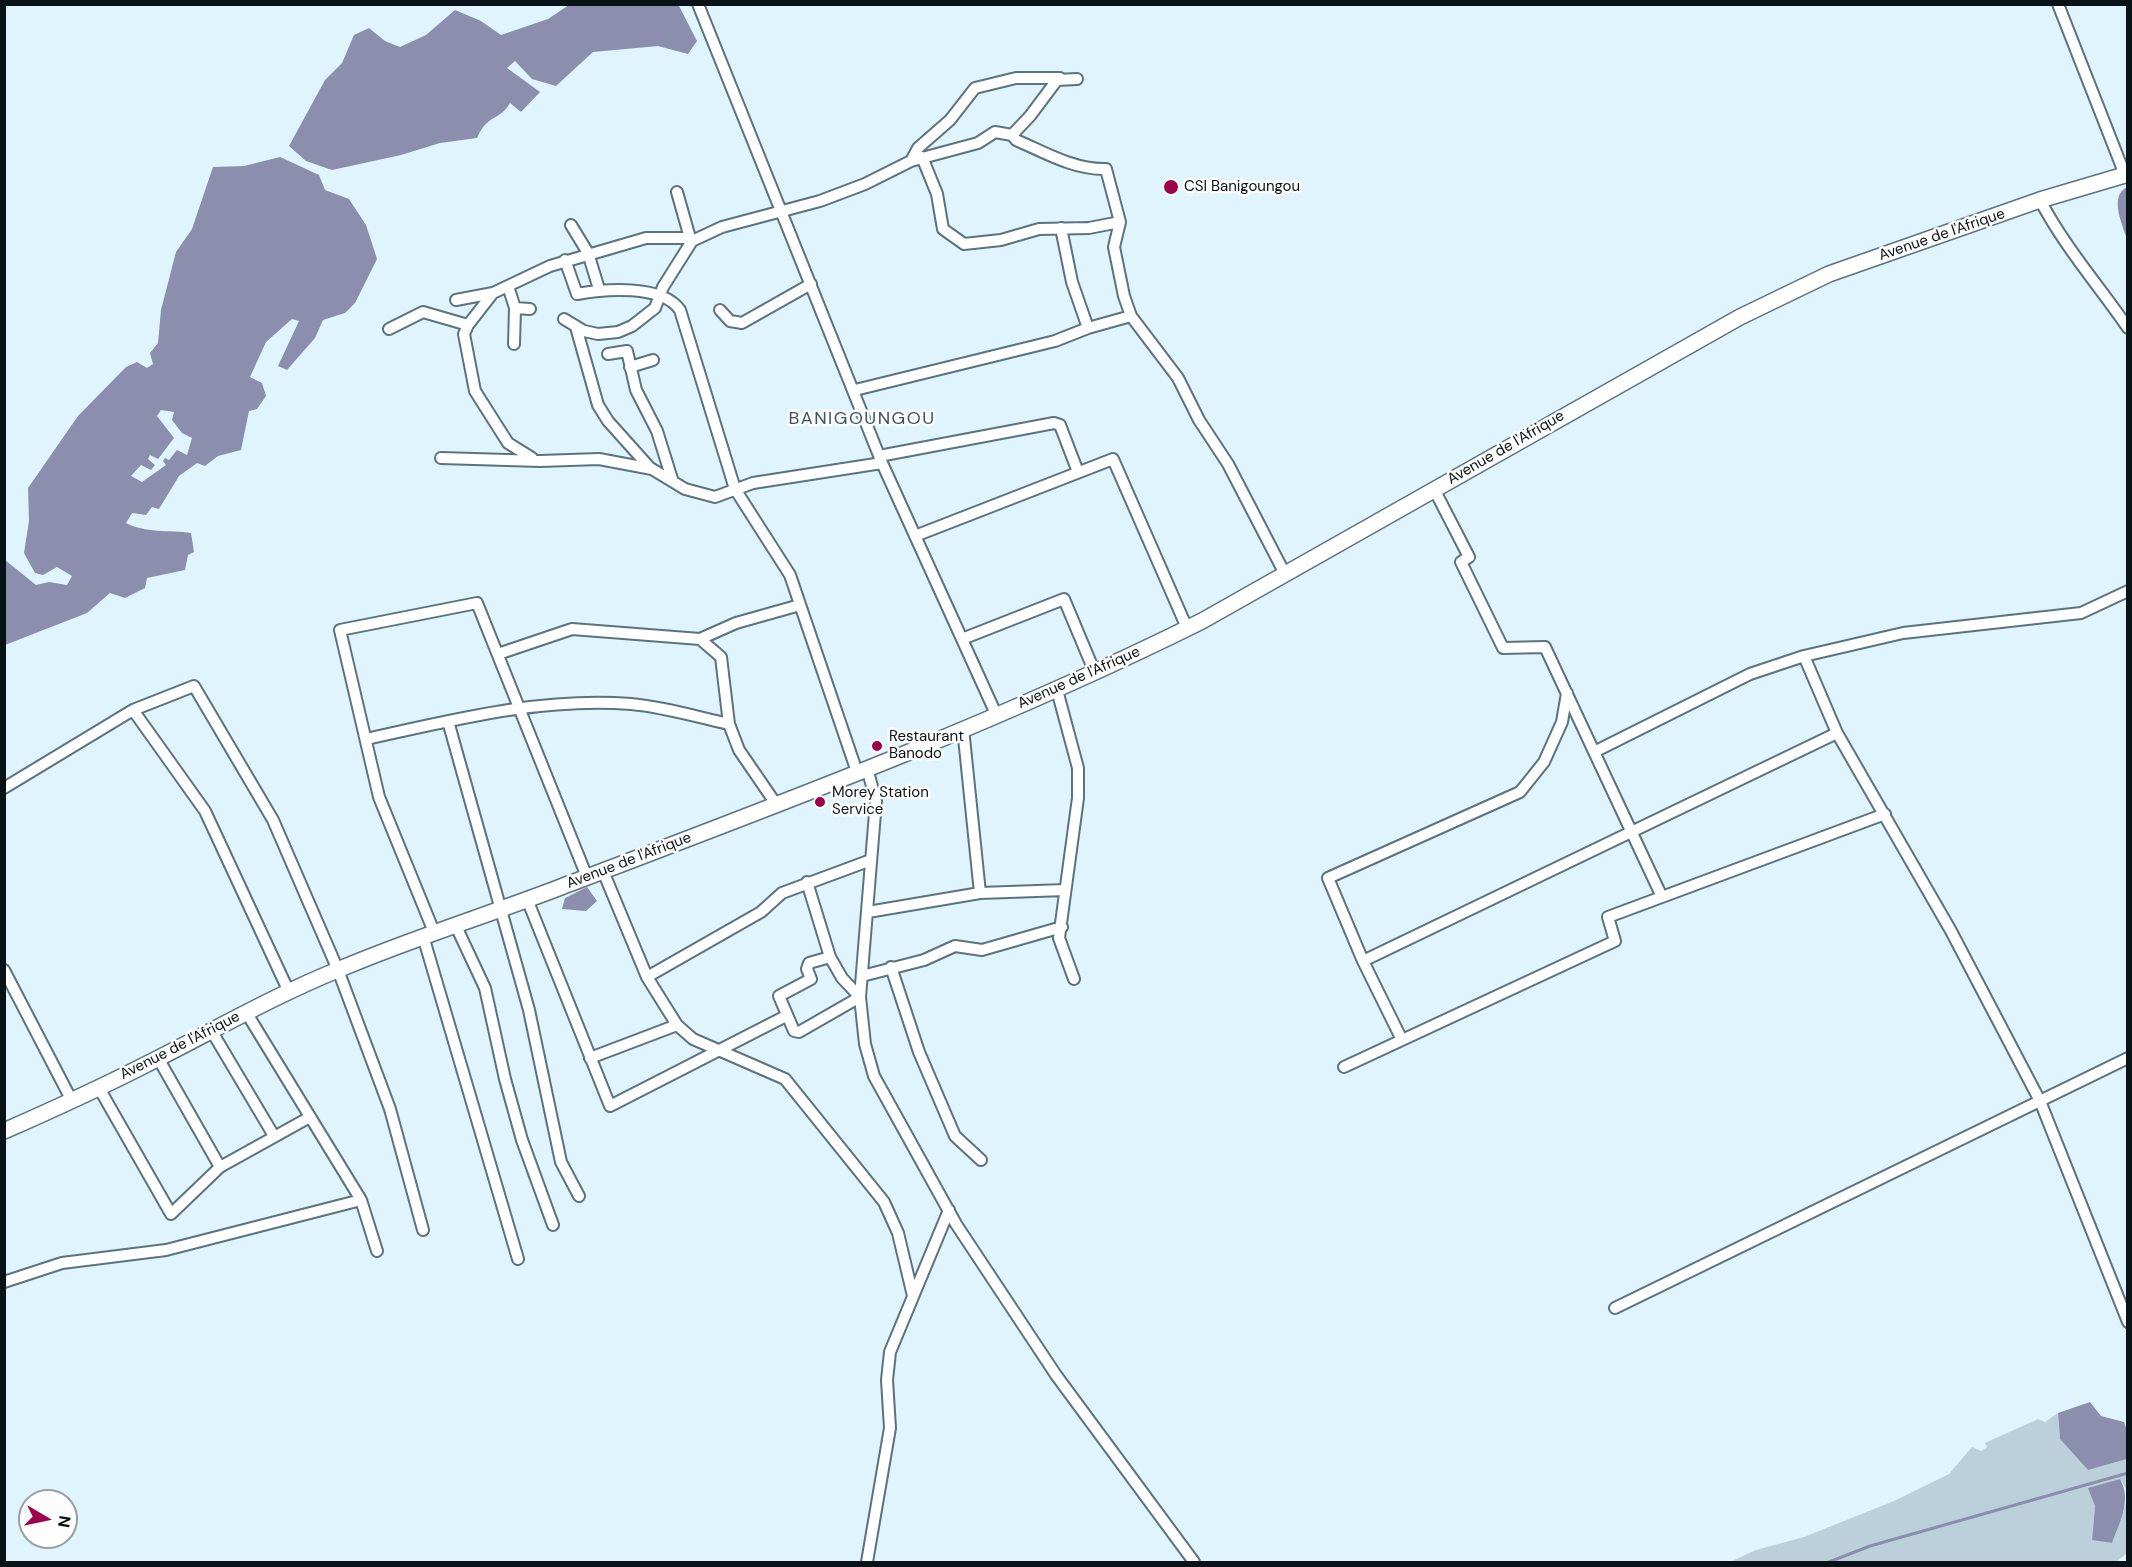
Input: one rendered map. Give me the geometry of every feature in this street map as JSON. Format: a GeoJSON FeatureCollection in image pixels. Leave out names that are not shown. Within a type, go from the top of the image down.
{"type":"FeatureCollection","features":[{"type":"Feature","properties":{"kind":"main road","name":"Avenue de l'Afrique"},"geometry":{"type":"LineString","coordinates":[[4,1131],[99,1088],[246,1012],[338,970],[454,924],[587,877],[776,804],[1095,673],[1187,628],[1285,574],[1740,317],[1820,279],[2040,200],[2126,174]]}},
{"type":"Feature","properties":{"kind":"street"},"geometry":{"type":"LineString","coordinates":[[698,4],[881,459],[996,714]]}},
{"type":"Feature","properties":{"kind":"street"},"geometry":{"type":"LineString","coordinates":[[2058,4],[2126,174]]}},
{"type":"Feature","properties":{"kind":"street"},"geometry":{"type":"LineString","coordinates":[[911,161],[918,148],[950,120],[975,88],[1016,78],[1077,79]]}},
{"type":"Feature","properties":{"kind":"street"},"geometry":{"type":"LineString","coordinates":[[1012,135],[1030,116],[1053,83],[1060,78]]}},
{"type":"Feature","properties":{"kind":"street"},"geometry":{"type":"LineString","coordinates":[[456,300],[493,292],[565,260],[646,238],[691,240],[722,227],[783,212],[845,192],[911,161],[978,143],[986,135],[995,132],[1012,135],[1016,140],[1057,158],[1095,169],[1106,169],[1120,222],[1114,247],[1124,296],[1131,316],[1178,378],[1200,420],[1228,464],[1285,574]]}},
{"type":"Feature","properties":{"kind":"street"},"geometry":{"type":"LineString","coordinates":[[922,158],[937,194],[943,229],[964,244],[1001,240],[1040,229],[1089,228],[1120,222]]}},
{"type":"Feature","properties":{"kind":"street"},"geometry":{"type":"LineString","coordinates":[[564,320],[576,327],[598,334],[618,332],[646,316],[655,308],[673,270],[691,240],[677,192]]}},
{"type":"Feature","properties":{"kind":"street"},"geometry":{"type":"LineString","coordinates":[[2040,200],[2056,231],[2093,278],[2127,328]]}},
{"type":"Feature","properties":{"kind":"street"},"geometry":{"type":"LineString","coordinates":[[571,225],[588,254],[599,290]]}},
{"type":"Feature","properties":{"kind":"street"},"geometry":{"type":"LineString","coordinates":[[1061,228],[1072,282],[1088,328]]}},
{"type":"Feature","properties":{"kind":"street"},"geometry":{"type":"LineString","coordinates":[[565,260],[577,294],[599,290],[635,291],[660,296],[675,303],[680,310],[735,489],[790,575],[862,770],[876,801],[860,997],[865,1044],[874,1077],[949,1210],[1056,1375],[1194,1563]]}},
{"type":"Feature","properties":{"kind":"street"},"geometry":{"type":"LineString","coordinates":[[720,310],[730,321],[742,323],[811,284]]}},
{"type":"Feature","properties":{"kind":"street"},"geometry":{"type":"LineString","coordinates":[[508,286],[515,308],[514,344]]}},
{"type":"Feature","properties":{"kind":"street"},"geometry":{"type":"LineString","coordinates":[[493,292],[468,325],[464,334],[475,391],[508,443],[524,455],[540,461]]}},
{"type":"Feature","properties":{"kind":"street"},"geometry":{"type":"LineString","coordinates":[[515,308],[530,309]]}},
{"type":"Feature","properties":{"kind":"street"},"geometry":{"type":"LineString","coordinates":[[389,329],[423,312],[468,325]]}},
{"type":"Feature","properties":{"kind":"street"},"geometry":{"type":"LineString","coordinates":[[855,390],[1055,341],[1088,328],[1131,316]]}},
{"type":"Feature","properties":{"kind":"street"},"geometry":{"type":"LineString","coordinates":[[576,327],[598,405],[608,421],[652,470]]}},
{"type":"Feature","properties":{"kind":"street"},"geometry":{"type":"LineString","coordinates":[[608,354],[627,351],[636,390],[657,431],[672,479]]}},
{"type":"Feature","properties":{"kind":"street"},"geometry":{"type":"LineString","coordinates":[[630,367],[653,360]]}},
{"type":"Feature","properties":{"kind":"street"},"geometry":{"type":"LineString","coordinates":[[441,458],[540,461],[599,459],[652,470],[699,495],[716,497],[753,483],[1054,423],[1060,425],[1078,472]]}},
{"type":"Feature","properties":{"kind":"street"},"geometry":{"type":"LineString","coordinates":[[915,536],[1113,459],[1187,628]]}},
{"type":"Feature","properties":{"kind":"street"},"geometry":{"type":"LineString","coordinates":[[1434,489],[1469,557],[1461,562],[1503,648],[1545,647],[1662,897]]}},
{"type":"Feature","properties":{"kind":"street"},"geometry":{"type":"LineString","coordinates":[[1594,752],[1750,674],[1804,656],[1903,633],[2081,613],[2127,591]]}},
{"type":"Feature","properties":{"kind":"street"},"geometry":{"type":"LineString","coordinates":[[962,639],[1064,599],[1095,673]]}},
{"type":"Feature","properties":{"kind":"street"},"geometry":{"type":"LineString","coordinates":[[518,1260],[428,934],[379,797],[340,630],[477,603],[587,877]]}},
{"type":"Feature","properties":{"kind":"street"},"geometry":{"type":"LineString","coordinates":[[498,654],[572,629],[700,639],[736,623],[800,605]]}},
{"type":"Feature","properties":{"kind":"street"},"geometry":{"type":"LineString","coordinates":[[700,639],[721,657],[729,724],[739,750],[776,804]]}},
{"type":"Feature","properties":{"kind":"street"},"geometry":{"type":"LineString","coordinates":[[1804,656],[1837,733],[1885,814],[2040,1101],[2127,1322]]}},
{"type":"Feature","properties":{"kind":"street"},"geometry":{"type":"LineString","coordinates":[[4,788],[133,710],[194,686],[273,820],[338,970],[390,1109],[423,1230]]}},
{"type":"Feature","properties":{"kind":"street"},"geometry":{"type":"LineString","coordinates":[[1057,690],[1078,768],[1078,798],[1059,938],[1074,979]]}},
{"type":"Feature","properties":{"kind":"street"},"geometry":{"type":"LineString","coordinates":[[1402,1040],[1363,961],[1328,878],[1520,792],[1544,762],[1562,722],[1567,693]]}},
{"type":"Feature","properties":{"kind":"street"},"geometry":{"type":"LineString","coordinates":[[366,739],[518,707],[631,704],[674,710],[729,724]]}},
{"type":"Feature","properties":{"kind":"street"},"geometry":{"type":"LineString","coordinates":[[133,710],[205,812],[289,992]]}},
{"type":"Feature","properties":{"kind":"street"},"geometry":{"type":"LineString","coordinates":[[448,721],[529,1010],[561,1162],[579,1196]]}},
{"type":"Feature","properties":{"kind":"street"},"geometry":{"type":"LineString","coordinates":[[963,728],[980,893]]}},
{"type":"Feature","properties":{"kind":"street"},"geometry":{"type":"LineString","coordinates":[[1363,961],[1837,733]]}},
{"type":"Feature","properties":{"kind":"street"},"geometry":{"type":"LineString","coordinates":[[1344,1067],[1614,941],[1608,917],[1885,814]]}},
{"type":"Feature","properties":{"kind":"street"},"geometry":{"type":"LineString","coordinates":[[647,977],[761,912],[782,892],[871,860]]}},
{"type":"Feature","properties":{"kind":"street"},"geometry":{"type":"LineString","coordinates":[[603,871],[647,977],[677,1025],[693,1040],[785,1079],[884,1202],[898,1233],[913,1296]]}},
{"type":"Feature","properties":{"kind":"street"},"geometry":{"type":"LineString","coordinates":[[807,882],[830,957],[842,978],[860,997]]}},
{"type":"Feature","properties":{"kind":"street"},"geometry":{"type":"LineString","coordinates":[[868,912],[980,893],[1065,890]]}},
{"type":"Feature","properties":{"kind":"street"},"geometry":{"type":"LineString","coordinates":[[527,899],[610,1106],[786,1016]]}},
{"type":"Feature","properties":{"kind":"street"},"geometry":{"type":"LineString","coordinates":[[454,924],[485,988],[519,1130],[553,1225]]}},
{"type":"Feature","properties":{"kind":"street"},"geometry":{"type":"LineString","coordinates":[[862,976],[924,960],[955,946],[982,950],[1062,927]]}},
{"type":"Feature","properties":{"kind":"street"},"geometry":{"type":"LineString","coordinates":[[830,957],[809,963],[807,969],[811,979],[778,996],[794,1031],[799,1032],[860,997]]}},
{"type":"Feature","properties":{"kind":"street"},"geometry":{"type":"LineString","coordinates":[[891,967],[918,1052],[955,1136],[981,1160]]}},
{"type":"Feature","properties":{"kind":"street"},"geometry":{"type":"LineString","coordinates":[[4,970],[72,1101]]}},
{"type":"Feature","properties":{"kind":"street"},"geometry":{"type":"LineString","coordinates":[[246,1012],[361,1200],[377,1251]]}},
{"type":"Feature","properties":{"kind":"street"},"geometry":{"type":"LineString","coordinates":[[590,1058],[677,1025]]}},
{"type":"Feature","properties":{"kind":"street"},"geometry":{"type":"LineString","coordinates":[[211,1030],[274,1136]]}},
{"type":"Feature","properties":{"kind":"street"},"geometry":{"type":"LineString","coordinates":[[158,1058],[220,1167]]}},
{"type":"Feature","properties":{"kind":"street"},"geometry":{"type":"LineString","coordinates":[[1615,1308],[2127,1058]]}},
{"type":"Feature","properties":{"kind":"street"},"geometry":{"type":"LineString","coordinates":[[99,1088],[171,1214],[220,1167],[310,1117]]}},
{"type":"Feature","properties":{"kind":"street"},"geometry":{"type":"LineString","coordinates":[[4,1282],[62,1263],[166,1250],[361,1200]]}},
{"type":"Feature","properties":{"kind":"street"},"geometry":{"type":"LineString","coordinates":[[867,1563],[890,1428],[887,1380],[890,1352],[949,1210]]}},
{"type":"Feature","properties":{"kind":"shaded area"},"geometry":{"type":"Polygon","coordinates":[[[2058,1413],[2060,1439],[2088,1470],[2127,1459],[2127,1490],[2120,1479],[2089,1489],[2095,1506],[2092,1539],[2112,1543],[2127,1500],[2127,1553],[2116,1562],[1730,1562],[1756,1550],[1804,1537],[1894,1501],[1949,1474],[1972,1447],[1981,1451],[1987,1447],[1985,1443],[2038,1419],[2045,1422],[2058,1413]]]}},
{"type":"Feature","properties":{"kind":"water"},"geometry":{"type":"Polygon","coordinates":[[[678,4],[697,41],[688,54],[658,46],[593,52],[556,86],[532,79],[515,61],[507,68],[540,92],[521,112],[510,103],[502,113],[485,125],[477,138],[440,143],[401,155],[332,170],[306,161],[289,146],[325,80],[342,63],[354,35],[369,28],[385,41],[400,47],[426,35],[455,10],[481,21],[501,35],[548,19],[569,5],[678,4]]]}},
{"type":"Feature","properties":{"kind":"water"},"geometry":{"type":"Polygon","coordinates":[[[280,157],[319,175],[325,190],[349,199],[366,225],[377,259],[355,303],[345,313],[323,320],[315,338],[287,370],[278,366],[299,321],[292,319],[266,342],[250,377],[262,383],[266,396],[257,409],[249,411],[241,450],[218,456],[205,466],[197,463],[179,476],[159,509],[152,507],[146,515],[132,513],[126,523],[133,526],[149,530],[191,533],[194,552],[188,555],[185,570],[147,578],[145,588],[125,598],[110,593],[87,613],[5,645],[5,560],[36,585],[49,582],[67,585],[72,576],[57,567],[43,575],[35,573],[24,553],[29,521],[28,488],[78,416],[126,367],[137,362],[147,368],[153,364],[150,353],[158,343],[161,310],[176,252],[192,229],[213,167],[244,166],[280,157]],[[161,410],[157,416],[174,438],[158,459],[150,455],[148,459],[155,465],[151,470],[141,465],[131,476],[142,482],[166,465],[163,461],[165,458],[169,460],[177,450],[187,455],[192,438],[182,433],[172,420],[174,412],[161,410]]]}},
{"type":"Feature","properties":{"kind":"water"},"geometry":{"type":"Polygon","coordinates":[[[2127,187],[2127,239],[2118,211],[2118,203],[2122,191],[2127,187]]]}},
{"type":"Feature","properties":{"kind":"water"},"geometry":{"type":"Polygon","coordinates":[[[587,887],[597,901],[586,911],[562,909],[565,898],[587,887]]]}},
{"type":"Feature","properties":{"kind":"water"},"geometry":{"type":"Polygon","coordinates":[[[2090,1402],[2101,1416],[2124,1422],[2127,1431],[2127,1459],[2088,1470],[2060,1439],[2058,1413],[2090,1402]]]}},
{"type":"Feature","properties":{"kind":"water"},"geometry":{"type":"Polygon","coordinates":[[[2120,1479],[2125,1495],[2124,1511],[2112,1543],[2092,1540],[2095,1506],[2088,1488],[2120,1479]]]}},
{"type":"Feature","properties":{"kind":"waterway"},"geometry":{"type":"LineString","coordinates":[[1829,1562],[1870,1546],[2128,1473]]}},
{"type":"Feature","properties":{"kind":"place","name":"CSI Banigoungou"},"geometry":{"type":"Point","coordinates":[1171,187]}},
{"type":"Feature","properties":{"kind":"place","name":"Restaurant Banodo"},"geometry":{"type":"Point","coordinates":[877,746]}},
{"type":"Feature","properties":{"kind":"place","name":"Morey Station Service"},"geometry":{"type":"Point","coordinates":[820,802]}},
{"type":"Feature","properties":{"kind":"district","name":"BANIGOUNGOU"},"geometry":{"type":"Point","coordinates":[862,419]}}]}
